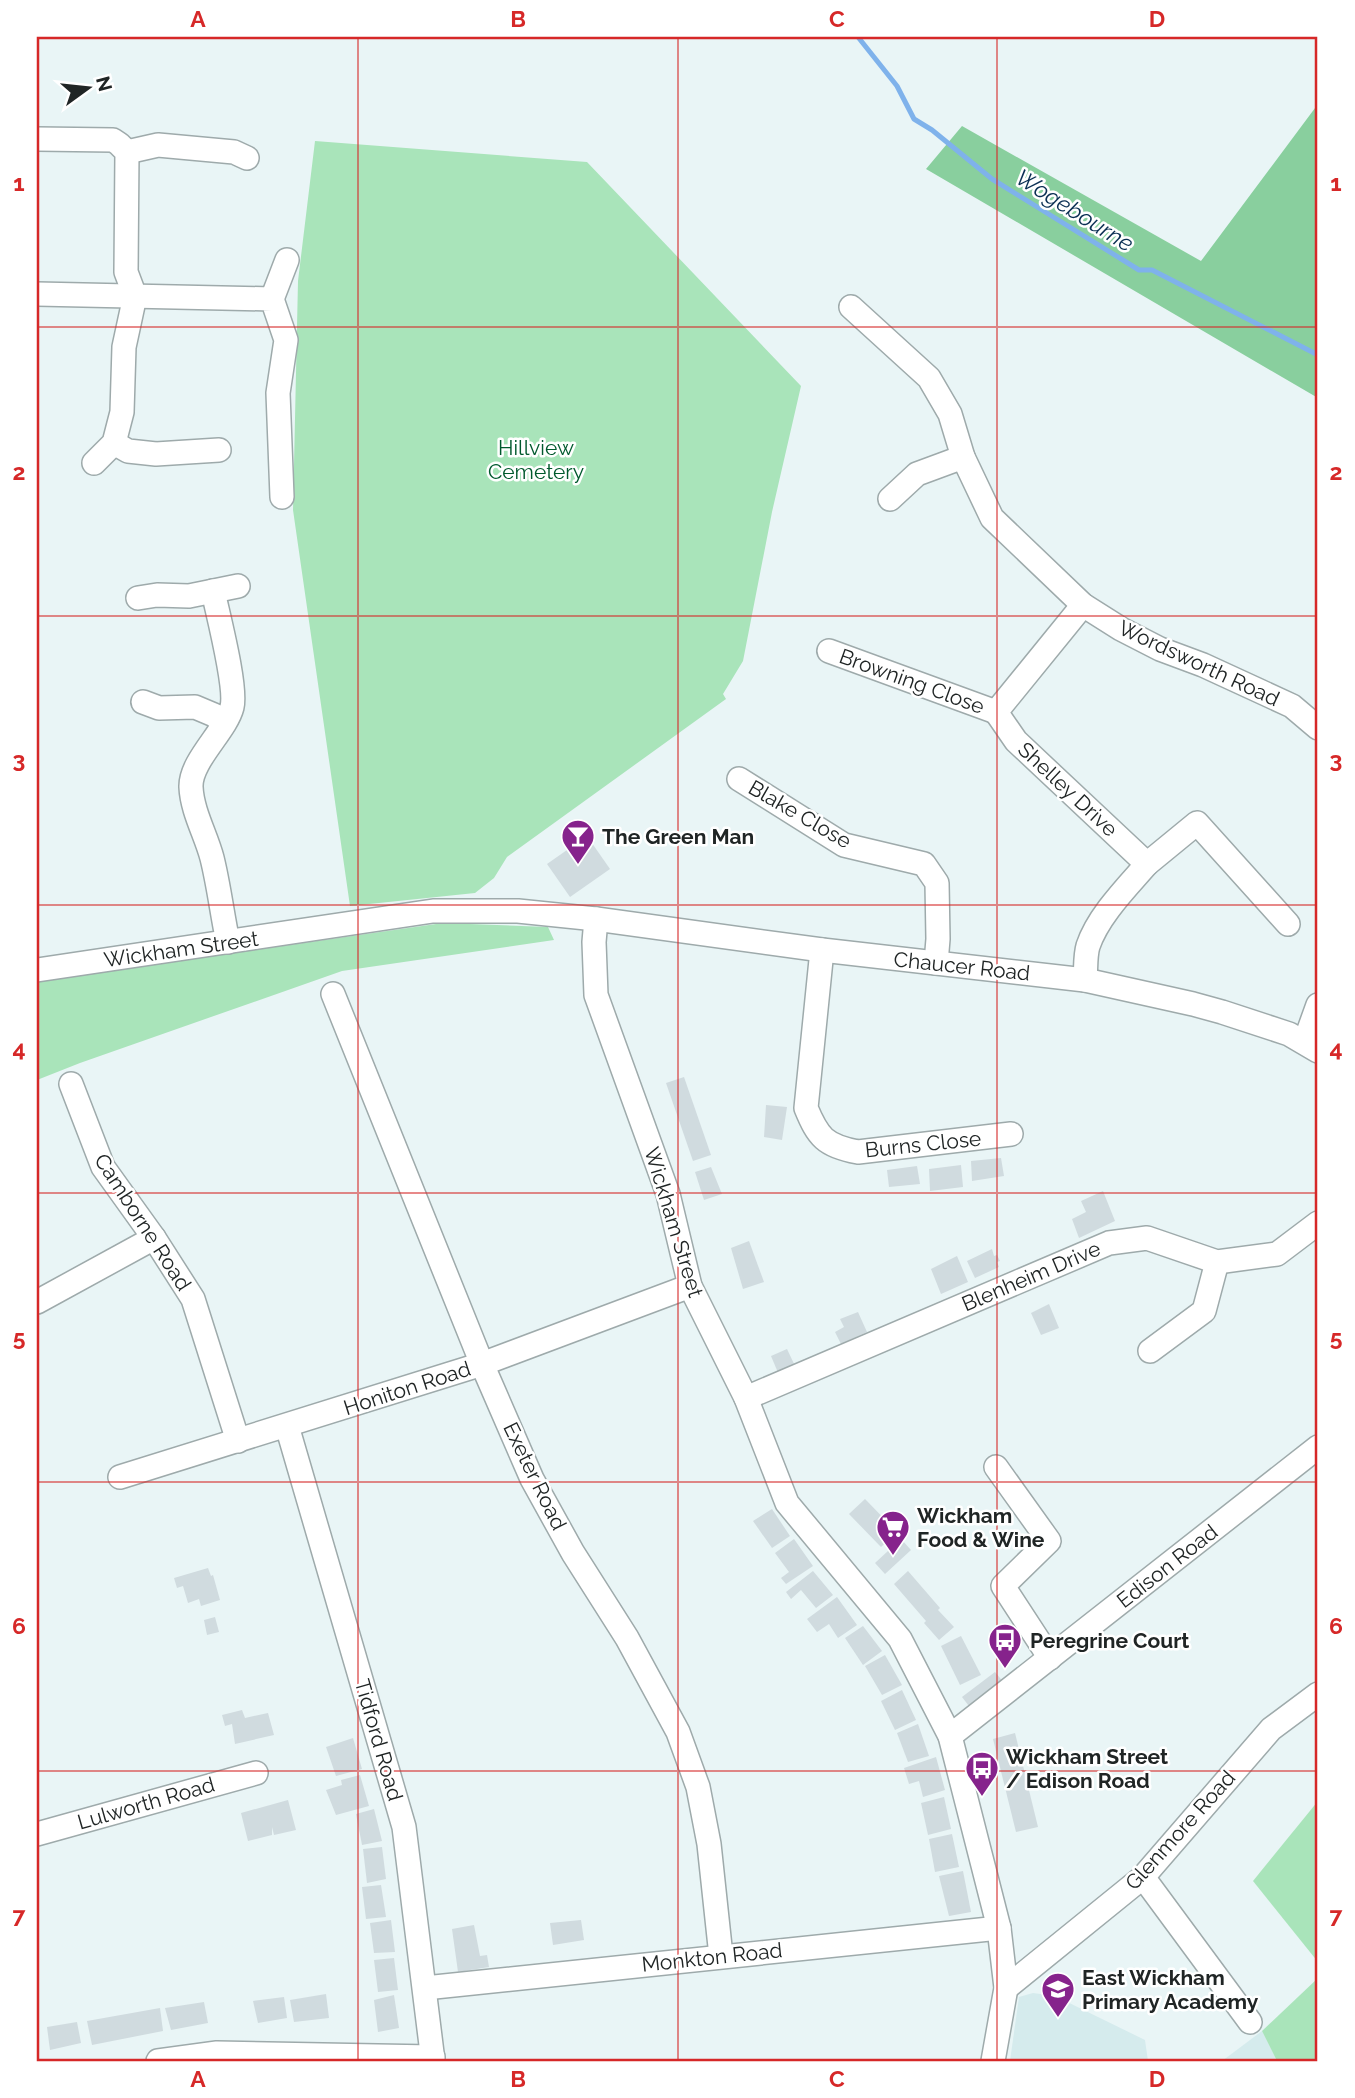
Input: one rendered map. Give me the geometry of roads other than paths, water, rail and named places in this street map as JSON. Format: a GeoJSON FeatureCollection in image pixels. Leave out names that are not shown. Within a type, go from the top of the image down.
{"type":"FeatureCollection","features":[{"type":"Feature","properties":{"kind":"street"},"geometry":{"type":"LineString","coordinates":[[37,139],[113,140],[127,152],[126,272],[135,296],[124,347],[121,412],[114,443],[94,463]]}},
{"type":"Feature","properties":{"kind":"street"},"geometry":{"type":"LineString","coordinates":[[127,152],[158,145],[234,152],[247,158]]}},
{"type":"Feature","properties":{"kind":"street"},"geometry":{"type":"LineString","coordinates":[[282,497],[278,393],[286,340],[272,299],[287,260]]}},
{"type":"Feature","properties":{"kind":"street"},"geometry":{"type":"LineString","coordinates":[[37,294],[272,299]]}},
{"type":"Feature","properties":{"kind":"street","name":"Wordsworth Road"},"geometry":{"type":"LineString","coordinates":[[851,307],[929,378],[950,414],[963,457],[992,518],[1083,606],[1160,649],[1292,706],[1318,728]]}},
{"type":"Feature","properties":{"kind":"street"},"geometry":{"type":"LineString","coordinates":[[114,443],[128,451],[156,454],[219,450]]}},
{"type":"Feature","properties":{"kind":"street"},"geometry":{"type":"LineString","coordinates":[[890,499],[917,474],[963,457]]}},
{"type":"Feature","properties":{"kind":"street"},"geometry":{"type":"LineString","coordinates":[[138,598],[189,596],[238,586]]}},
{"type":"Feature","properties":{"kind":"street"},"geometry":{"type":"LineString","coordinates":[[213,591],[232,690],[232,708],[195,770],[190,784],[214,867],[228,942]]}},
{"type":"Feature","properties":{"kind":"street"},"geometry":{"type":"LineString","coordinates":[[996,712],[1083,606]]}},
{"type":"Feature","properties":{"kind":"street","name":"Browning Close"},"geometry":{"type":"LineString","coordinates":[[829,651],[996,712]]}},
{"type":"Feature","properties":{"kind":"street"},"geometry":{"type":"LineString","coordinates":[[143,702],[159,708],[195,707],[224,722]]}},
{"type":"Feature","properties":{"kind":"street","name":"Shelley Drive"},"geometry":{"type":"LineString","coordinates":[[996,712],[1016,741],[1147,864]]}},
{"type":"Feature","properties":{"kind":"street","name":"Blake Close"},"geometry":{"type":"LineString","coordinates":[[739,779],[844,845],[924,864],[937,883],[936,963]]}},
{"type":"Feature","properties":{"kind":"street"},"geometry":{"type":"LineString","coordinates":[[1085,979],[1088,948],[1110,907],[1147,864],[1197,823],[1288,924]]}},
{"type":"Feature","properties":{"kind":"street","name":"Wickham Street"},"geometry":{"type":"LineString","coordinates":[[37,970],[433,911],[518,911],[596,919],[596,995],[668,1194],[690,1286],[746,1398],[787,1503],[900,1639],[950,1736],[999,1928],[1006,1988],[993,2061]]}},
{"type":"Feature","properties":{"kind":"street","name":"Chaucer Road"},"geometry":{"type":"LineString","coordinates":[[596,919],[822,950],[1085,979],[1193,1004],[1289,1034],[1311,1046]]}},
{"type":"Feature","properties":{"kind":"street","name":"Burns Close"},"geometry":{"type":"LineString","coordinates":[[822,950],[806,1108],[815,1130],[836,1148],[858,1152],[1011,1134]]}},
{"type":"Feature","properties":{"kind":"street","name":"Exeter Road"},"geometry":{"type":"LineString","coordinates":[[333,994],[482,1364],[532,1479],[573,1553],[627,1638],[678,1732],[698,1787],[709,1844],[721,1956]]}},
{"type":"Feature","properties":{"kind":"street"},"geometry":{"type":"LineString","coordinates":[[1311,1046],[1318,1004]]}},
{"type":"Feature","properties":{"kind":"street","name":"Camborne Road"},"geometry":{"type":"LineString","coordinates":[[71,1084],[103,1167],[154,1238],[193,1299],[238,1441]]}},
{"type":"Feature","properties":{"kind":"street","name":"Blenheim Drive"},"geometry":{"type":"LineString","coordinates":[[746,1398],[1109,1243],[1147,1238],[1217,1262],[1277,1254],[1318,1223]]}},
{"type":"Feature","properties":{"kind":"street"},"geometry":{"type":"LineString","coordinates":[[37,1302],[154,1238]]}},
{"type":"Feature","properties":{"kind":"street"},"geometry":{"type":"LineString","coordinates":[[1150,1351],[1204,1311],[1217,1262]]}},
{"type":"Feature","properties":{"kind":"street","name":"Honiton Road"},"geometry":{"type":"LineString","coordinates":[[120,1477],[482,1364],[690,1286]]}},
{"type":"Feature","properties":{"kind":"street","name":"Tidford Road"},"geometry":{"type":"LineString","coordinates":[[288,1426],[404,1827],[433,2059]]}},
{"type":"Feature","properties":{"kind":"street","name":"Edison Road"},"geometry":{"type":"LineString","coordinates":[[950,1736],[1318,1447]]}},
{"type":"Feature","properties":{"kind":"street"},"geometry":{"type":"LineString","coordinates":[[996,1467],[1049,1541],[1003,1586],[1050,1658]]}},
{"type":"Feature","properties":{"kind":"street","name":"Glenmore Road"},"geometry":{"type":"LineString","coordinates":[[1006,1988],[1143,1877],[1271,1729],[1318,1694]]}},
{"type":"Feature","properties":{"kind":"street","name":"Lulworth Road"},"geometry":{"type":"LineString","coordinates":[[37,1834],[256,1773]]}},
{"type":"Feature","properties":{"kind":"street"},"geometry":{"type":"LineString","coordinates":[[1143,1877],[1250,2022]]}},
{"type":"Feature","properties":{"kind":"street","name":"Monkton Road"},"geometry":{"type":"LineString","coordinates":[[425,1988],[999,1928]]}},
{"type":"Feature","properties":{"kind":"street"},"geometry":{"type":"LineString","coordinates":[[158,2061],[217,2053],[433,2059]]}},
{"type":"Feature","properties":{"kind":"waterway","name":"Wogebourne"},"geometry":{"type":"LineString","coordinates":[[858,37],[897,86],[914,119],[932,130],[992,179],[1139,270],[1152,270],[1318,355]]}},
{"type":"Feature","properties":{"kind":"place","name":"The Green Man"},"geometry":{"type":"Point","coordinates":[578,866]}},
{"type":"Feature","properties":{"kind":"place","name":"Wickham Food & Wine"},"geometry":{"type":"Point","coordinates":[893,1557]}},
{"type":"Feature","properties":{"kind":"place","name":"Peregrine Court"},"geometry":{"type":"Point","coordinates":[1005,1670]}},
{"type":"Feature","properties":{"kind":"place","name":"Wickham Street / Edison Road"},"geometry":{"type":"Point","coordinates":[982,1798]}},
{"type":"Feature","properties":{"kind":"place","name":"East Wickham Primary Academy"},"geometry":{"type":"Point","coordinates":[1058,2019]}},
{"type":"Feature","properties":{"kind":"park label","name":"Hillview Cemetery"},"geometry":{"type":"Point","coordinates":[536,459]}}]}
